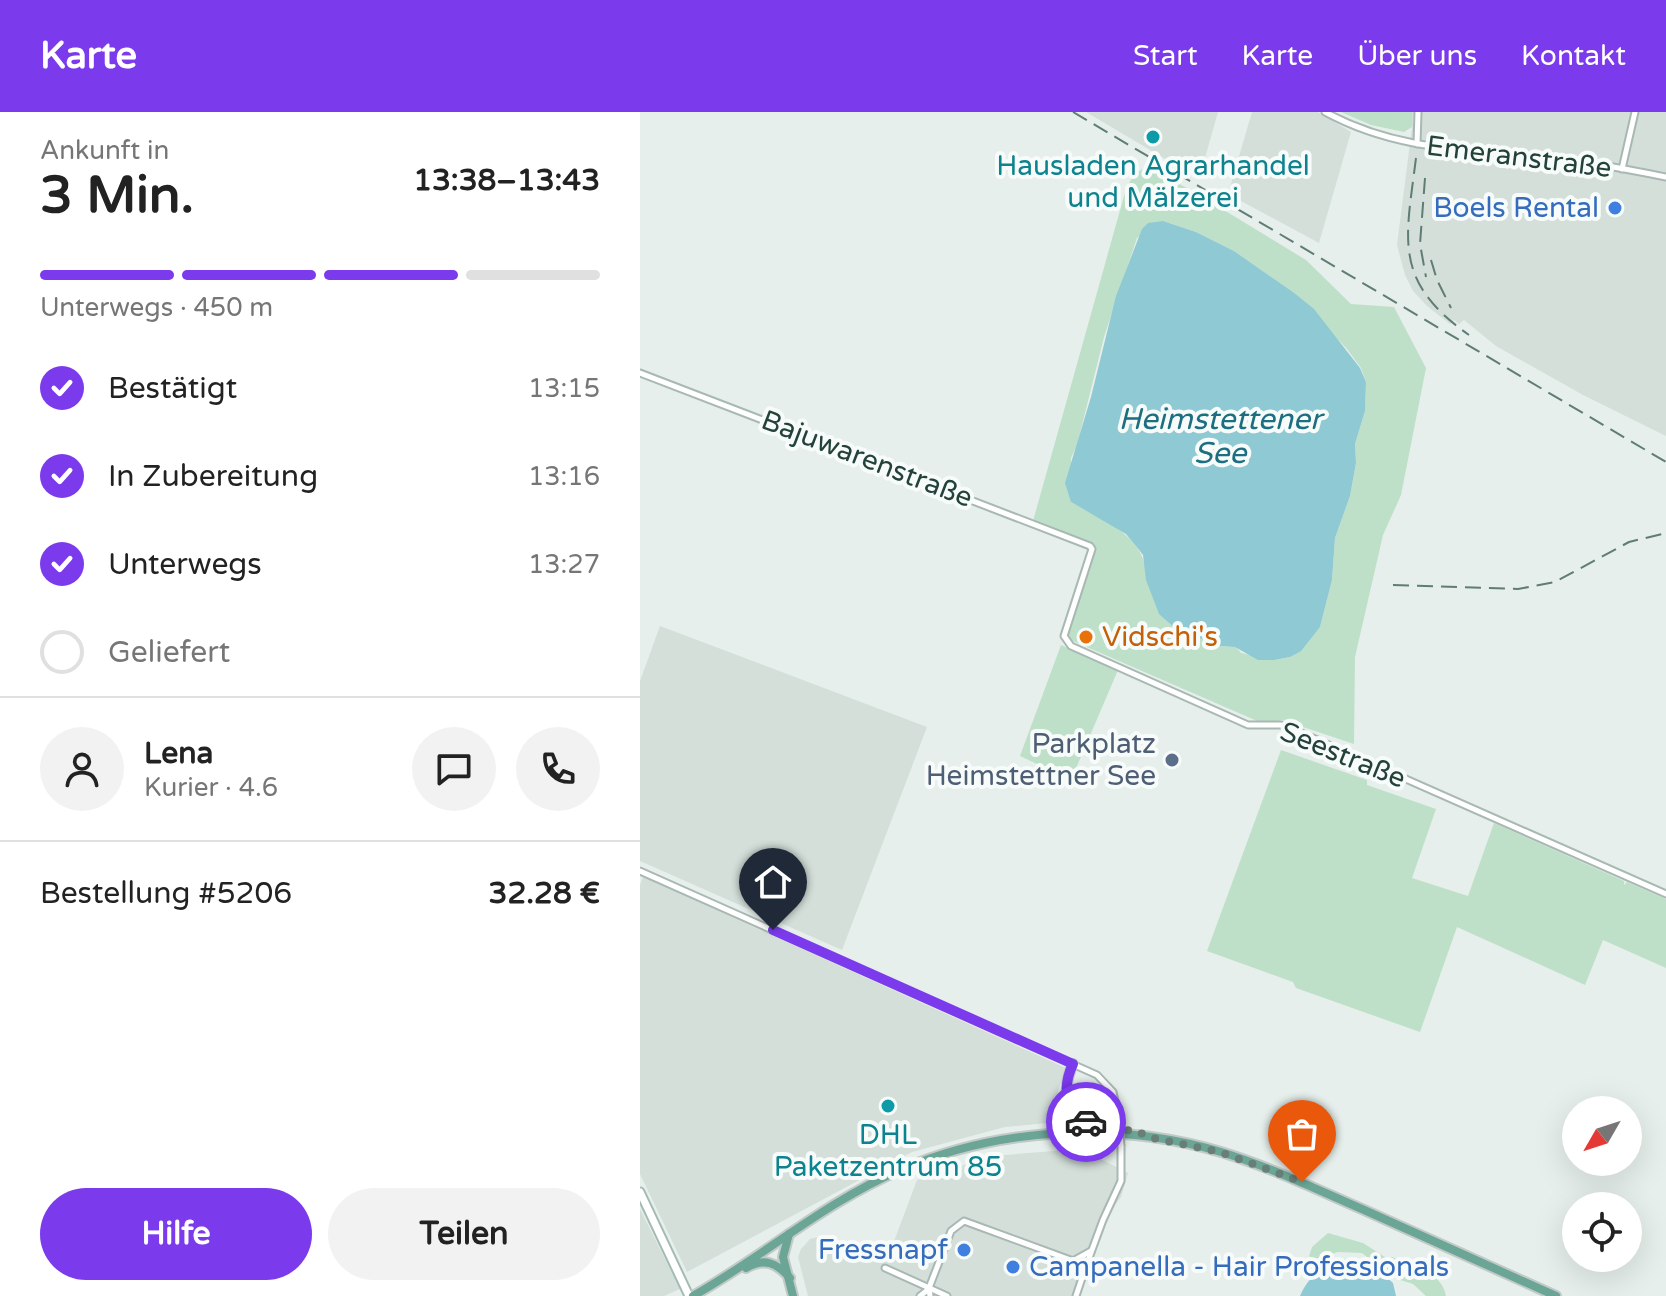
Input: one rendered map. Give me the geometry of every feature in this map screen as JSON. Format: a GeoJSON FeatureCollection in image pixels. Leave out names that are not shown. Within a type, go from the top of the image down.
{"type":"FeatureCollection","features":[{"type":"Feature","properties":{"kind":"main road"},"geometry":{"type":"LineString","coordinates":[[1073,1064],[1065,1087],[1076,1114],[1094,1125],[1137,1131],[1148,1137]]}},
{"type":"Feature","properties":{"kind":"main road"},"geometry":{"type":"LineString","coordinates":[[693,1295],[879,1179],[968,1147],[1007,1139],[1067,1133],[1148,1137],[1220,1152],[1270,1169],[1556,1296]]}},
{"type":"Feature","properties":{"kind":"main road"},"geometry":{"type":"LineString","coordinates":[[789,1233],[783,1257],[793,1296]]}},
{"type":"Feature","properties":{"kind":"main road"},"geometry":{"type":"LineString","coordinates":[[725,1277],[759,1262],[766,1262],[778,1266],[790,1278]]}},
{"type":"Feature","properties":{"kind":"street","name":"Emeranstraße"},"geometry":{"type":"LineString","coordinates":[[1325,112],[1372,134],[1417,144],[1555,158],[1666,177]]}},
{"type":"Feature","properties":{"kind":"street"},"geometry":{"type":"LineString","coordinates":[[1417,144],[1418,112]]}},
{"type":"Feature","properties":{"kind":"street"},"geometry":{"type":"LineString","coordinates":[[1622,169],[1635,112]]}},
{"type":"Feature","properties":{"kind":"street","name":"Bajuwarenstraße"},"geometry":{"type":"LineString","coordinates":[[640,373],[1031,522],[1092,549]]}},
{"type":"Feature","properties":{"kind":"street","name":"Seestraße"},"geometry":{"type":"LineString","coordinates":[[1092,549],[1064,636],[1071,646],[1248,725],[1281,725],[1295,730],[1666,894]]}},
{"type":"Feature","properties":{"kind":"street"},"geometry":{"type":"LineString","coordinates":[[640,871],[1097,1075],[1115,1098],[1121,1146],[1121,1181],[1076,1296]]}},
{"type":"Feature","properties":{"kind":"street"},"geometry":{"type":"LineString","coordinates":[[640,1192],[693,1295]]}},
{"type":"Feature","properties":{"kind":"street"},"geometry":{"type":"LineString","coordinates":[[920,1296],[929,1288],[951,1231],[964,1221],[1073,1261],[1079,1267],[1082,1278]]}},
{"type":"Feature","properties":{"kind":"street"},"geometry":{"type":"LineString","coordinates":[[1073,1261],[1092,1251]]}},
{"type":"Feature","properties":{"kind":"street"},"geometry":{"type":"LineString","coordinates":[[885,1268],[947,1296]]}},
{"type":"Feature","properties":{"kind":"street"},"geometry":{"type":"LineString","coordinates":[[929,1288],[930,1296]]}},
{"type":"Feature","properties":{"kind":"shaded area"},"geometry":{"type":"Polygon","coordinates":[[[1086,112],[1218,112],[1199,179],[1086,112]]]}},
{"type":"Feature","properties":{"kind":"shaded area"},"geometry":{"type":"Polygon","coordinates":[[[1252,112],[1318,112],[1351,132],[1319,243],[1228,194],[1252,112]]]}},
{"type":"Feature","properties":{"kind":"shaded area"},"geometry":{"type":"Polygon","coordinates":[[[1412,112],[1666,112],[1666,436],[1583,395],[1496,346],[1464,320],[1459,324],[1454,320],[1450,324],[1413,291],[1397,245],[1412,112]]]}},
{"type":"Feature","properties":{"kind":"shaded area"},"geometry":{"type":"Polygon","coordinates":[[[660,626],[927,727],[842,950],[640,861],[640,681],[660,626]]]}},
{"type":"Feature","properties":{"kind":"shaded area","name":"DHL Paketzentrum 85"},"geometry":{"type":"Polygon","coordinates":[[[643,877],[1066,1068],[1047,1123],[1005,1127],[912,1152],[687,1272],[640,1174],[640,885],[643,877]]]}},
{"type":"Feature","properties":{"kind":"shaded area"},"geometry":{"type":"Polygon","coordinates":[[[1066,1150],[1093,1155],[1128,1173],[1121,1197],[1110,1212],[1080,1296],[808,1296],[798,1257],[810,1239],[826,1235],[887,1260],[917,1180],[993,1156],[1066,1150]]]}},
{"type":"Feature","properties":{"kind":"shaded area"},"geometry":{"type":"Polygon","coordinates":[[[640,1209],[680,1289],[664,1296],[640,1296],[640,1209]]]}},
{"type":"Feature","properties":{"kind":"green space"},"geometry":{"type":"Polygon","coordinates":[[[1341,112],[1412,112],[1412,127],[1404,132],[1371,125],[1341,112]]]}},
{"type":"Feature","properties":{"kind":"green space"},"geometry":{"type":"Polygon","coordinates":[[[1146,167],[1191,190],[1306,260],[1351,304],[1394,307],[1426,368],[1401,495],[1383,535],[1355,657],[1354,744],[1282,720],[1264,724],[1066,638],[1095,547],[1033,521],[1126,189],[1134,174],[1146,167]],[[1163,221],[1137,238],[1104,337],[1071,458],[1071,502],[1116,527],[1134,544],[1176,629],[1220,646],[1236,647],[1241,653],[1274,660],[1290,657],[1320,627],[1332,580],[1335,538],[1350,496],[1356,463],[1355,444],[1365,411],[1366,382],[1361,368],[1347,349],[1293,292],[1234,251],[1196,232],[1163,221]]]}},
{"type":"Feature","properties":{"kind":"green space"},"geometry":{"type":"Polygon","coordinates":[[[1061,645],[1118,670],[1071,780],[1020,756],[1061,645]]]}},
{"type":"Feature","properties":{"kind":"green space"},"geometry":{"type":"Polygon","coordinates":[[[1281,750],[1367,780],[1367,785],[1436,809],[1412,878],[1468,896],[1494,823],[1624,881],[1624,885],[1627,882],[1666,899],[1666,968],[1603,940],[1585,985],[1457,927],[1420,1032],[1296,988],[1293,982],[1207,951],[1281,750]]]}},
{"type":"Feature","properties":{"kind":"green space"},"geometry":{"type":"Polygon","coordinates":[[[1328,1233],[1363,1243],[1388,1259],[1392,1257],[1425,1270],[1439,1281],[1446,1296],[1426,1296],[1413,1284],[1394,1278],[1362,1253],[1338,1252],[1314,1260],[1309,1256],[1312,1247],[1328,1233]]]}},
{"type":"Feature","properties":{"kind":"water","name":"Heimstettener See"},"geometry":{"type":"Polygon","coordinates":[[[1163,221],[1196,232],[1234,251],[1293,292],[1314,309],[1360,368],[1366,382],[1365,411],[1355,444],[1356,463],[1350,496],[1335,538],[1332,580],[1320,627],[1301,651],[1290,657],[1258,660],[1235,647],[1220,646],[1176,629],[1159,614],[1146,580],[1143,555],[1126,534],[1071,502],[1065,483],[1091,397],[1116,296],[1142,229],[1148,223],[1163,221]]]}},
{"type":"Feature","properties":{"kind":"water"},"geometry":{"type":"Polygon","coordinates":[[[1353,1257],[1377,1269],[1393,1283],[1396,1296],[1300,1296],[1309,1281],[1321,1270],[1353,1257]]]}},
{"type":"Feature","properties":{"kind":"railway"},"geometry":{"type":"LineString","coordinates":[[1073,112],[1666,462]]}},
{"type":"Feature","properties":{"kind":"railway"},"geometry":{"type":"LineString","coordinates":[[1416,158],[1409,212],[1410,257],[1416,277],[1427,296],[1469,335]]}},
{"type":"Feature","properties":{"kind":"railway"},"geometry":{"type":"LineString","coordinates":[[1425,178],[1420,244],[1426,277]]}},
{"type":"Feature","properties":{"kind":"railway"},"geometry":{"type":"LineString","coordinates":[[1431,260],[1451,308]]}},
{"type":"Feature","properties":{"kind":"railway"},"geometry":{"type":"LineString","coordinates":[[1393,585],[1518,589],[1555,582],[1629,542],[1666,533]]}},
{"type":"Feature","properties":{"kind":"way so far"},"geometry":{"type":"LineString","coordinates":[[1086,1122],[1220,1152],[1302,1182]]}},
{"type":"Feature","properties":{"kind":"place","name":"Hausladen Agrarhandel und Mälzerei"},"geometry":{"type":"Point","coordinates":[1153,137]}},
{"type":"Feature","properties":{"kind":"place","name":"Boels Rental"},"geometry":{"type":"Point","coordinates":[1615,208]}},
{"type":"Feature","properties":{"kind":"place","name":"Vidschi's"},"geometry":{"type":"Point","coordinates":[1086,637]}},
{"type":"Feature","properties":{"kind":"place","name":"Parkplatz Heimstettner See"},"geometry":{"type":"Point","coordinates":[1172,760]}},
{"type":"Feature","properties":{"kind":"place","name":"DHL Paketzentrum 85"},"geometry":{"type":"Point","coordinates":[888,1106]}},
{"type":"Feature","properties":{"kind":"place","name":"Fressnapf"},"geometry":{"type":"Point","coordinates":[964,1250]}},
{"type":"Feature","properties":{"kind":"place","name":"Campanella - Hair Professionals"},"geometry":{"type":"Point","coordinates":[1013,1267]}},
{"type":"Feature","properties":{"kind":"route"},"geometry":{"type":"LineString","coordinates":[[773,930],[1073,1064],[1065,1087],[1067,1097],[1076,1114],[1086,1122]]}}]}
